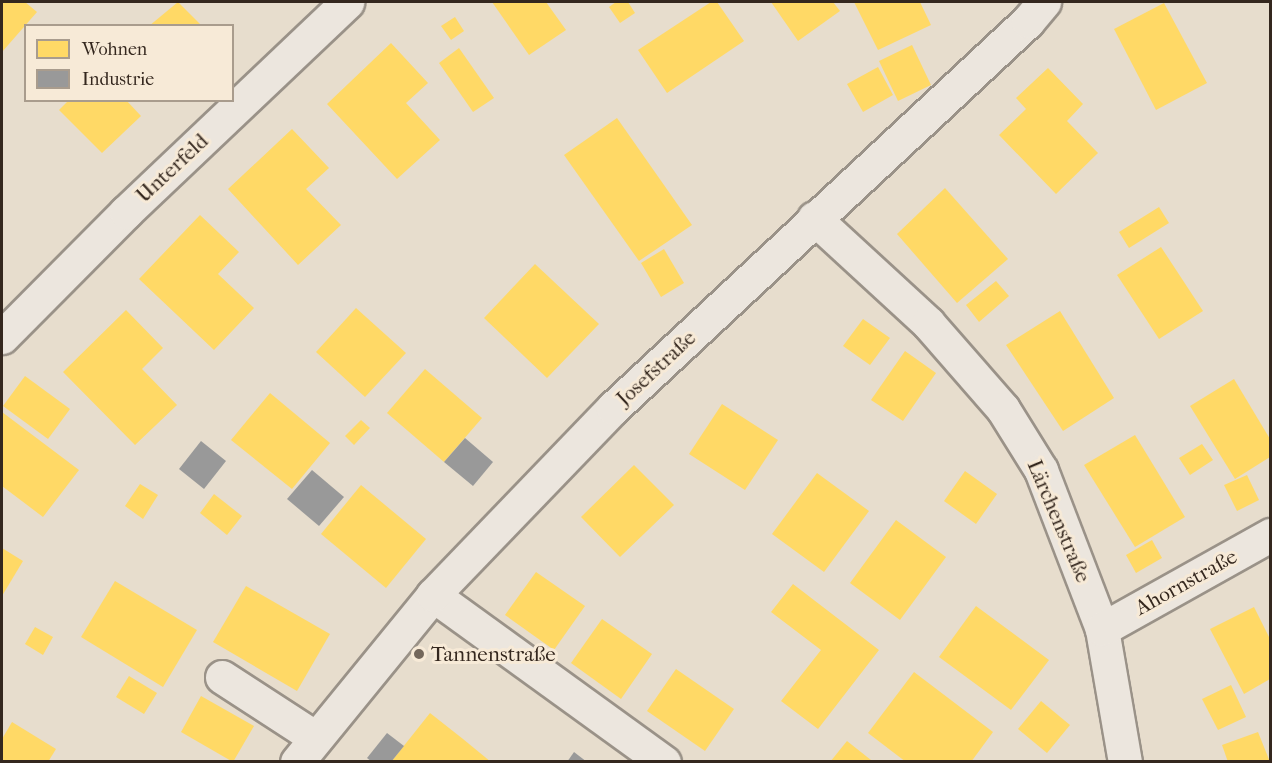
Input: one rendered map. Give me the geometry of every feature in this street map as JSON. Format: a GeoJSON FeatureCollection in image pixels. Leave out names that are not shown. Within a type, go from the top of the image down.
{"type":"FeatureCollection","features":[{"type":"Feature","properties":{"kind":"street","name":"Unterfeld"},"geometry":{"type":"LineString","coordinates":[[2,337],[126,212],[347,2]]}},
{"type":"Feature","properties":{"kind":"street","name":"Josefstraße"},"geometry":{"type":"LineString","coordinates":[[307,750],[433,595],[613,408],[814,218],[1028,21],[1044,2]]}},
{"type":"Feature","properties":{"kind":"street","name":"Lärchenstraße"},"geometry":{"type":"LineString","coordinates":[[814,218],[928,323],[1003,409],[1041,470],[1102,629],[1125,762]]}},
{"type":"Feature","properties":{"kind":"street","name":"Ahornstraße"},"geometry":{"type":"LineString","coordinates":[[1102,629],[1270,535]]}},
{"type":"Feature","properties":{"kind":"street"},"geometry":{"type":"LineString","coordinates":[[433,595],[664,762]]}},
{"type":"Feature","properties":{"kind":"street"},"geometry":{"type":"LineString","coordinates":[[222,677],[307,750]]}},
{"type":"Feature","properties":{"kind":"building: Wohnen"},"geometry":{"type":"Polygon","coordinates":[[[2,2],[25,2],[37,12],[24,24],[2,52],[2,2]]]}},
{"type":"Feature","properties":{"kind":"building: Wohnen"},"geometry":{"type":"Polygon","coordinates":[[[178,2],[200,24],[151,24],[178,2]]]}},
{"type":"Feature","properties":{"kind":"building: Wohnen"},"geometry":{"type":"Polygon","coordinates":[[[492,2],[546,2],[566,30],[529,55],[492,2]]]}},
{"type":"Feature","properties":{"kind":"building: Wohnen"},"geometry":{"type":"Polygon","coordinates":[[[616,2],[628,2],[635,13],[620,23],[609,7],[616,2]]]}},
{"type":"Feature","properties":{"kind":"building: Wohnen"},"geometry":{"type":"Polygon","coordinates":[[[711,2],[717,2],[744,41],[667,93],[638,50],[711,2]]]}},
{"type":"Feature","properties":{"kind":"building: Wohnen"},"geometry":{"type":"Polygon","coordinates":[[[771,2],[833,2],[840,11],[798,41],[771,2]]]}},
{"type":"Feature","properties":{"kind":"building: Wohnen"},"geometry":{"type":"Polygon","coordinates":[[[854,2],[920,2],[931,25],[878,50],[854,2]]]}},
{"type":"Feature","properties":{"kind":"building: Wohnen"},"geometry":{"type":"Polygon","coordinates":[[[1164,3],[1207,83],[1156,110],[1114,29],[1164,3]]]}},
{"type":"Feature","properties":{"kind":"building: Wohnen"},"geometry":{"type":"Polygon","coordinates":[[[455,17],[464,31],[451,40],[441,26],[455,17]]]}},
{"type":"Feature","properties":{"kind":"building: Wohnen"},"geometry":{"type":"Polygon","coordinates":[[[391,43],[428,83],[406,103],[440,140],[397,179],[327,104],[391,43]]]}},
{"type":"Feature","properties":{"kind":"building: Wohnen"},"geometry":{"type":"Polygon","coordinates":[[[912,45],[931,85],[898,101],[879,61],[912,45]]]}},
{"type":"Feature","properties":{"kind":"building: Wohnen"},"geometry":{"type":"Polygon","coordinates":[[[459,48],[494,98],[473,112],[439,63],[459,48]]]}},
{"type":"Feature","properties":{"kind":"building: Wohnen"},"geometry":{"type":"Polygon","coordinates":[[[878,67],[893,95],[863,112],[847,84],[878,67]]]}},
{"type":"Feature","properties":{"kind":"building: Wohnen"},"geometry":{"type":"Polygon","coordinates":[[[1048,68],[1083,104],[1067,121],[1098,153],[1056,194],[999,135],[1026,109],[1016,98],[1048,68]]]}},
{"type":"Feature","properties":{"kind":"building: Wohnen"},"geometry":{"type":"Polygon","coordinates":[[[67,102],[128,102],[141,116],[102,153],[59,110],[67,102]]]}},
{"type":"Feature","properties":{"kind":"building: Wohnen"},"geometry":{"type":"Polygon","coordinates":[[[617,118],[692,225],[639,261],[564,155],[617,118]]]}},
{"type":"Feature","properties":{"kind":"building: Wohnen"},"geometry":{"type":"Polygon","coordinates":[[[292,129],[329,168],[306,189],[341,225],[298,265],[228,189],[292,129]]]}},
{"type":"Feature","properties":{"kind":"building: Wohnen"},"geometry":{"type":"Polygon","coordinates":[[[945,188],[1008,259],[957,303],[897,234],[945,188]]]}},
{"type":"Feature","properties":{"kind":"building: Wohnen"},"geometry":{"type":"Polygon","coordinates":[[[1159,207],[1169,223],[1129,248],[1119,232],[1159,207]]]}},
{"type":"Feature","properties":{"kind":"building: Wohnen"},"geometry":{"type":"Polygon","coordinates":[[[200,215],[239,252],[218,274],[254,308],[214,350],[139,279],[200,215]]]}},
{"type":"Feature","properties":{"kind":"building: Wohnen"},"geometry":{"type":"Polygon","coordinates":[[[1161,247],[1203,311],[1159,339],[1117,275],[1161,247]]]}},
{"type":"Feature","properties":{"kind":"building: Wohnen"},"geometry":{"type":"Polygon","coordinates":[[[664,249],[684,283],[661,297],[641,263],[664,249]]]}},
{"type":"Feature","properties":{"kind":"building: Wohnen"},"geometry":{"type":"Polygon","coordinates":[[[535,264],[599,324],[547,378],[484,318],[535,264]]]}},
{"type":"Feature","properties":{"kind":"building: Wohnen"},"geometry":{"type":"Polygon","coordinates":[[[996,281],[1009,296],[979,322],[966,305],[996,281]]]}},
{"type":"Feature","properties":{"kind":"building: Wohnen"},"geometry":{"type":"Polygon","coordinates":[[[356,308],[406,353],[365,397],[316,352],[356,308]]]}},
{"type":"Feature","properties":{"kind":"building: Wohnen"},"geometry":{"type":"Polygon","coordinates":[[[126,310],[163,348],[142,369],[177,405],[135,445],[63,372],[126,310]]]}},
{"type":"Feature","properties":{"kind":"building: Wohnen"},"geometry":{"type":"Polygon","coordinates":[[[1060,311],[1114,398],[1063,431],[1006,345],[1060,311]]]}},
{"type":"Feature","properties":{"kind":"building: Wohnen"},"geometry":{"type":"Polygon","coordinates":[[[863,319],[890,338],[870,365],[843,346],[863,319]]]}},
{"type":"Feature","properties":{"kind":"building: Wohnen"},"geometry":{"type":"Polygon","coordinates":[[[905,351],[936,373],[903,421],[871,400],[905,351]]]}},
{"type":"Feature","properties":{"kind":"building: Wohnen"},"geometry":{"type":"Polygon","coordinates":[[[425,369],[482,418],[444,462],[387,413],[425,369]]]}},
{"type":"Feature","properties":{"kind":"building: Wohnen"},"geometry":{"type":"Polygon","coordinates":[[[25,376],[70,409],[48,439],[3,406],[25,376]]]}},
{"type":"Feature","properties":{"kind":"building: Wohnen"},"geometry":{"type":"Polygon","coordinates":[[[1234,379],[1270,439],[1270,457],[1235,479],[1190,406],[1234,379]]]}},
{"type":"Feature","properties":{"kind":"building: Wohnen"},"geometry":{"type":"Polygon","coordinates":[[[270,393],[330,443],[292,489],[231,440],[270,393]]]}},
{"type":"Feature","properties":{"kind":"building: Wohnen"},"geometry":{"type":"Polygon","coordinates":[[[722,404],[778,440],[745,490],[689,454],[722,404]]]}},
{"type":"Feature","properties":{"kind":"building: Wohnen"},"geometry":{"type":"Polygon","coordinates":[[[2,412],[79,470],[43,517],[2,486],[2,412]]]}},
{"type":"Feature","properties":{"kind":"building: Wohnen"},"geometry":{"type":"Polygon","coordinates":[[[361,420],[370,428],[354,445],[345,436],[361,420]]]}},
{"type":"Feature","properties":{"kind":"building: Wohnen"},"geometry":{"type":"Polygon","coordinates":[[[1135,435],[1185,517],[1135,547],[1084,465],[1135,435]]]}},
{"type":"Feature","properties":{"kind":"building: Wohnen"},"geometry":{"type":"Polygon","coordinates":[[[1202,444],[1213,460],[1190,475],[1179,458],[1202,444]]]}},
{"type":"Feature","properties":{"kind":"building: Wohnen"},"geometry":{"type":"Polygon","coordinates":[[[634,465],[674,505],[620,557],[581,517],[634,465]]]}},
{"type":"Feature","properties":{"kind":"building: Wohnen"},"geometry":{"type":"Polygon","coordinates":[[[965,471],[997,494],[976,524],[944,501],[965,471]]]}},
{"type":"Feature","properties":{"kind":"building: Wohnen"},"geometry":{"type":"Polygon","coordinates":[[[817,473],[869,511],[824,572],[772,534],[817,473]]]}},
{"type":"Feature","properties":{"kind":"building: Wohnen"},"geometry":{"type":"Polygon","coordinates":[[[1247,475],[1259,500],[1237,511],[1224,485],[1247,475]]]}},
{"type":"Feature","properties":{"kind":"building: Wohnen"},"geometry":{"type":"Polygon","coordinates":[[[140,484],[158,495],[143,519],[125,506],[140,484]]]}},
{"type":"Feature","properties":{"kind":"building: Wohnen"},"geometry":{"type":"Polygon","coordinates":[[[361,485],[426,539],[386,588],[321,534],[361,485]]]}},
{"type":"Feature","properties":{"kind":"building: Wohnen"},"geometry":{"type":"Polygon","coordinates":[[[214,494],[242,516],[227,535],[200,513],[214,494]]]}},
{"type":"Feature","properties":{"kind":"building: Wohnen"},"geometry":{"type":"Polygon","coordinates":[[[896,520],[946,557],[900,620],[850,583],[896,520]]]}},
{"type":"Feature","properties":{"kind":"building: Wohnen"},"geometry":{"type":"Polygon","coordinates":[[[1152,540],[1162,558],[1136,573],[1126,555],[1152,540]]]}},
{"type":"Feature","properties":{"kind":"building: Wohnen"},"geometry":{"type":"Polygon","coordinates":[[[2,548],[23,561],[2,596],[2,548]]]}},
{"type":"Feature","properties":{"kind":"building: Wohnen"},"geometry":{"type":"Polygon","coordinates":[[[536,572],[585,606],[554,650],[505,615],[536,572]]]}},
{"type":"Feature","properties":{"kind":"building: Wohnen"},"geometry":{"type":"Polygon","coordinates":[[[115,581],[197,630],[163,687],[81,637],[115,581]]]}},
{"type":"Feature","properties":{"kind":"building: Wohnen"},"geometry":{"type":"Polygon","coordinates":[[[793,584],[879,650],[818,729],[781,701],[821,650],[771,612],[793,584]]]}},
{"type":"Feature","properties":{"kind":"building: Wohnen"},"geometry":{"type":"Polygon","coordinates":[[[246,586],[330,634],[297,691],[213,642],[246,586]]]}},
{"type":"Feature","properties":{"kind":"building: Wohnen"},"geometry":{"type":"Polygon","coordinates":[[[976,606],[1049,660],[1011,710],[939,657],[976,606]]]}},
{"type":"Feature","properties":{"kind":"building: Wohnen"},"geometry":{"type":"Polygon","coordinates":[[[1254,607],[1270,639],[1270,679],[1244,694],[1210,629],[1254,607]]]}},
{"type":"Feature","properties":{"kind":"building: Wohnen"},"geometry":{"type":"Polygon","coordinates":[[[602,619],[652,654],[621,699],[571,663],[602,619]]]}},
{"type":"Feature","properties":{"kind":"building: Wohnen"},"geometry":{"type":"Polygon","coordinates":[[[35,627],[53,637],[43,655],[25,644],[35,627]]]}},
{"type":"Feature","properties":{"kind":"building: Wohnen"},"geometry":{"type":"Polygon","coordinates":[[[676,669],[734,709],[705,751],[647,711],[676,669]]]}},
{"type":"Feature","properties":{"kind":"building: Wohnen"},"geometry":{"type":"Polygon","coordinates":[[[914,672],[993,732],[971,762],[906,762],[868,733],[914,672]]]}},
{"type":"Feature","properties":{"kind":"building: Wohnen"},"geometry":{"type":"Polygon","coordinates":[[[129,676],[157,693],[144,714],[116,697],[129,676]]]}},
{"type":"Feature","properties":{"kind":"building: Wohnen"},"geometry":{"type":"Polygon","coordinates":[[[1231,685],[1246,717],[1218,730],[1202,699],[1231,685]]]}},
{"type":"Feature","properties":{"kind":"building: Wohnen"},"geometry":{"type":"Polygon","coordinates":[[[201,696],[254,726],[233,762],[181,732],[201,696]]]}},
{"type":"Feature","properties":{"kind":"building: Wohnen"},"geometry":{"type":"Polygon","coordinates":[[[1041,701],[1070,725],[1047,753],[1018,729],[1041,701]]]}},
{"type":"Feature","properties":{"kind":"building: Wohnen"},"geometry":{"type":"Polygon","coordinates":[[[430,713],[463,739],[491,762],[391,762],[430,713]]]}},
{"type":"Feature","properties":{"kind":"building: Wohnen"},"geometry":{"type":"Polygon","coordinates":[[[12,722],[56,749],[48,762],[2,762],[2,739],[12,722]]]}},
{"type":"Feature","properties":{"kind":"building: Wohnen"},"geometry":{"type":"Polygon","coordinates":[[[1258,732],[1270,762],[1228,762],[1222,745],[1258,732]]]}},
{"type":"Feature","properties":{"kind":"building: Wohnen"},"geometry":{"type":"Polygon","coordinates":[[[847,741],[871,760],[870,762],[830,762],[847,741]]]}},
{"type":"Feature","properties":{"kind":"building: Industrie"},"geometry":{"type":"Polygon","coordinates":[[[465,438],[493,462],[473,486],[444,462],[465,438]]]}},
{"type":"Feature","properties":{"kind":"building: Industrie"},"geometry":{"type":"Polygon","coordinates":[[[201,441],[226,461],[204,489],[179,469],[201,441]]]}},
{"type":"Feature","properties":{"kind":"building: Industrie"},"geometry":{"type":"Polygon","coordinates":[[[312,470],[344,497],[319,526],[287,499],[312,470]]]}},
{"type":"Feature","properties":{"kind":"building: Industrie"},"geometry":{"type":"Polygon","coordinates":[[[387,733],[404,746],[391,762],[372,762],[367,758],[387,733]]]}},
{"type":"Feature","properties":{"kind":"building: Industrie"},"geometry":{"type":"Polygon","coordinates":[[[574,752],[587,762],[567,762],[574,752]]]}},
{"type":"Feature","properties":{"kind":"place","name":"Tannenstraße"},"geometry":{"type":"Point","coordinates":[419,654]}}]}
